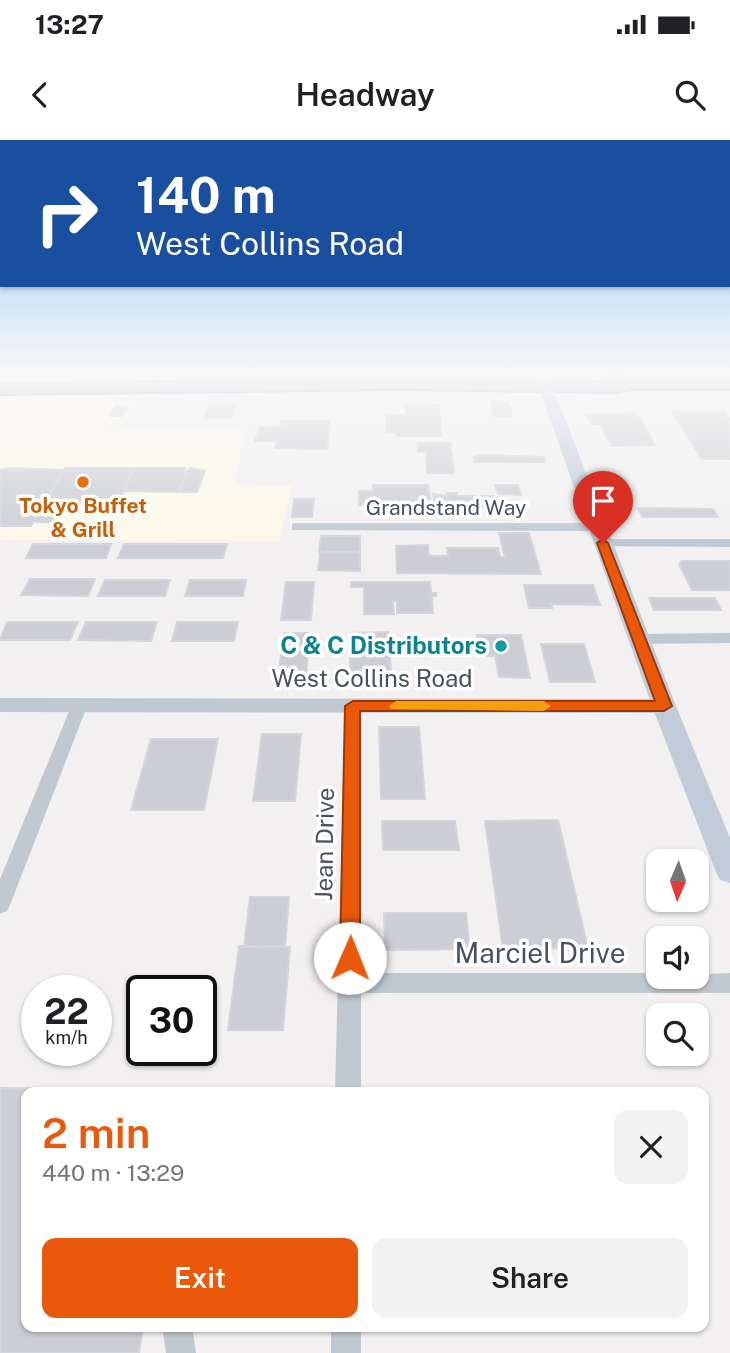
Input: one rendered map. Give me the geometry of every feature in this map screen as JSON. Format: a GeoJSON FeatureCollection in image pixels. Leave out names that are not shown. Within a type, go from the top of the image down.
{"type":"FeatureCollection","features":[{"type":"Feature","properties":{"kind":"main road"},"geometry":{"type":"LineString","coordinates":[[561,430],[638,639],[730,872]]}},
{"type":"Feature","properties":{"kind":"street","name":"Grandstand Way"},"geometry":{"type":"LineString","coordinates":[[296,527],[600,535],[730,542]]}},
{"type":"Feature","properties":{"kind":"street"},"geometry":{"type":"LineString","coordinates":[[638,639],[730,638]]}},
{"type":"Feature","properties":{"kind":"street"},"geometry":{"type":"LineString","coordinates":[[0,905],[80,704]]}},
{"type":"Feature","properties":{"kind":"street","name":"West Collins Road"},"geometry":{"type":"LineString","coordinates":[[0,705],[664,706]]}},
{"type":"Feature","properties":{"kind":"street","name":"Jean Drive"},"geometry":{"type":"LineString","coordinates":[[348,1087],[353,706]]}},
{"type":"Feature","properties":{"kind":"street","name":"Marciel Drive"},"geometry":{"type":"LineString","coordinates":[[350,982],[730,983]]}},
{"type":"Feature","properties":{"kind":"street"},"geometry":{"type":"LineString","coordinates":[[178,1332],[181,1353]]}},
{"type":"Feature","properties":{"kind":"street"},"geometry":{"type":"LineString","coordinates":[[346,1332],[346,1353]]}},
{"type":"Feature","properties":{"kind":"shaded area"},"geometry":{"type":"Polygon","coordinates":[[[0,430],[246,430],[234,484],[292,486],[279,541],[0,540],[0,430]]]}},
{"type":"Feature","properties":{"kind":"building"},"geometry":{"type":"Polygon","coordinates":[[[258,430],[329,430],[327,449],[275,448],[277,441],[255,441],[258,430]]]}},
{"type":"Feature","properties":{"kind":"building"},"geometry":{"type":"Polygon","coordinates":[[[386,430],[441,430],[441,436],[397,436],[397,433],[386,433],[386,430]]]}},
{"type":"Feature","properties":{"kind":"building"},"geometry":{"type":"Polygon","coordinates":[[[603,430],[646,430],[655,445],[611,446],[603,430]]]}},
{"type":"Feature","properties":{"kind":"building"},"geometry":{"type":"Polygon","coordinates":[[[683,430],[730,430],[730,459],[702,459],[683,430]]]}},
{"type":"Feature","properties":{"kind":"building"},"geometry":{"type":"Polygon","coordinates":[[[417,443],[450,443],[454,473],[427,473],[426,451],[418,452],[417,443]]]}},
{"type":"Feature","properties":{"kind":"building"},"geometry":{"type":"Polygon","coordinates":[[[473,457],[544,457],[545,462],[474,462],[473,457]]]}},
{"type":"Feature","properties":{"kind":"building"},"geometry":{"type":"Polygon","coordinates":[[[65,468],[134,468],[118,504],[67,504],[56,522],[33,522],[65,468]]]}},
{"type":"Feature","properties":{"kind":"building"},"geometry":{"type":"Polygon","coordinates":[[[134,468],[185,468],[184,471],[187,471],[179,492],[124,491],[134,468]]]}},
{"type":"Feature","properties":{"kind":"building"},"geometry":{"type":"Polygon","coordinates":[[[191,468],[205,471],[197,492],[179,492],[187,471],[191,468]]]}},
{"type":"Feature","properties":{"kind":"building"},"geometry":{"type":"Polygon","coordinates":[[[0,470],[64,470],[31,526],[0,526],[0,470]]]}},
{"type":"Feature","properties":{"kind":"building"},"geometry":{"type":"Polygon","coordinates":[[[373,485],[428,485],[431,506],[359,505],[359,491],[373,491],[373,485]]]}},
{"type":"Feature","properties":{"kind":"building"},"geometry":{"type":"Polygon","coordinates":[[[495,485],[518,485],[521,495],[498,494],[495,485]]]}},
{"type":"Feature","properties":{"kind":"building"},"geometry":{"type":"Polygon","coordinates":[[[447,493],[457,493],[457,496],[494,496],[497,507],[435,507],[433,494],[448,496],[447,493]]]}},
{"type":"Feature","properties":{"kind":"building"},"geometry":{"type":"Polygon","coordinates":[[[294,499],[314,499],[312,517],[292,517],[294,499]]]}},
{"type":"Feature","properties":{"kind":"building"},"geometry":{"type":"Polygon","coordinates":[[[638,508],[713,509],[718,517],[642,517],[638,508]]]}},
{"type":"Feature","properties":{"kind":"building"},"geometry":{"type":"Polygon","coordinates":[[[499,533],[529,533],[541,574],[397,573],[396,546],[428,545],[429,556],[448,556],[447,548],[498,548],[500,557],[505,557],[499,533]]]}},
{"type":"Feature","properties":{"kind":"building"},"geometry":{"type":"Polygon","coordinates":[[[321,536],[360,536],[360,552],[319,552],[321,536]]]}},
{"type":"Feature","properties":{"kind":"building"},"geometry":{"type":"Polygon","coordinates":[[[33,544],[111,544],[106,558],[26,558],[33,544]]]}},
{"type":"Feature","properties":{"kind":"building"},"geometry":{"type":"Polygon","coordinates":[[[124,544],[227,544],[223,558],[118,558],[124,544]]]}},
{"type":"Feature","properties":{"kind":"building"},"geometry":{"type":"Polygon","coordinates":[[[320,553],[360,553],[360,571],[318,570],[320,553]]]}},
{"type":"Feature","properties":{"kind":"building"},"geometry":{"type":"Polygon","coordinates":[[[682,561],[730,561],[730,590],[692,590],[679,564],[682,561]]]}},
{"type":"Feature","properties":{"kind":"building"},"geometry":{"type":"Polygon","coordinates":[[[30,579],[95,579],[88,596],[21,595],[30,579]]]}},
{"type":"Feature","properties":{"kind":"building"},"geometry":{"type":"Polygon","coordinates":[[[105,580],[170,580],[165,596],[98,596],[105,580]]]}},
{"type":"Feature","properties":{"kind":"building"},"geometry":{"type":"Polygon","coordinates":[[[190,580],[246,580],[243,596],[185,596],[190,580]]]}},
{"type":"Feature","properties":{"kind":"building"},"geometry":{"type":"Polygon","coordinates":[[[286,582],[314,582],[311,620],[281,620],[286,582]]]}},
{"type":"Feature","properties":{"kind":"building"},"geometry":{"type":"Polygon","coordinates":[[[351,582],[430,582],[431,593],[436,593],[436,596],[432,596],[433,613],[397,613],[397,601],[393,601],[394,614],[364,614],[364,587],[351,587],[351,582]]]}},
{"type":"Feature","properties":{"kind":"building"},"geometry":{"type":"Polygon","coordinates":[[[524,585],[593,585],[600,605],[551,604],[552,608],[529,608],[524,585]]]}},
{"type":"Feature","properties":{"kind":"building"},"geometry":{"type":"Polygon","coordinates":[[[649,598],[715,598],[721,610],[654,610],[649,598]]]}},
{"type":"Feature","properties":{"kind":"building"},"geometry":{"type":"Polygon","coordinates":[[[7,622],[78,622],[70,640],[0,640],[7,622]]]}},
{"type":"Feature","properties":{"kind":"building"},"geometry":{"type":"Polygon","coordinates":[[[86,622],[157,622],[151,641],[78,640],[86,622]]]}},
{"type":"Feature","properties":{"kind":"building"},"geometry":{"type":"Polygon","coordinates":[[[177,622],[238,622],[234,641],[172,641],[177,622]]]}},
{"type":"Feature","properties":{"kind":"building"},"geometry":{"type":"Polygon","coordinates":[[[389,632],[391,676],[350,676],[350,633],[389,632]]]}},
{"type":"Feature","properties":{"kind":"building"},"geometry":{"type":"Polygon","coordinates":[[[284,633],[309,633],[306,677],[278,677],[284,633]]]}},
{"type":"Feature","properties":{"kind":"building","name":"C & C Distributors"},"geometry":{"type":"Polygon","coordinates":[[[477,635],[521,635],[530,678],[499,677],[495,656],[480,656],[477,635]]]}},
{"type":"Feature","properties":{"kind":"building"},"geometry":{"type":"Polygon","coordinates":[[[541,644],[584,644],[595,682],[550,682],[541,644]]]}},
{"type":"Feature","properties":{"kind":"building"},"geometry":{"type":"Polygon","coordinates":[[[379,727],[419,727],[425,799],[381,799],[379,727]]]}},
{"type":"Feature","properties":{"kind":"building"},"geometry":{"type":"Polygon","coordinates":[[[262,734],[301,734],[295,801],[253,801],[262,734]]]}},
{"type":"Feature","properties":{"kind":"building"},"geometry":{"type":"Polygon","coordinates":[[[151,739],[218,739],[204,810],[131,810],[151,739]]]}},
{"type":"Feature","properties":{"kind":"building"},"geometry":{"type":"Polygon","coordinates":[[[558,820],[588,948],[503,949],[485,821],[558,820]]]}},
{"type":"Feature","properties":{"kind":"building"},"geometry":{"type":"Polygon","coordinates":[[[382,821],[455,821],[459,850],[383,850],[382,821]]]}},
{"type":"Feature","properties":{"kind":"building"},"geometry":{"type":"Polygon","coordinates":[[[250,897],[289,897],[285,946],[244,947],[250,897]]]}},
{"type":"Feature","properties":{"kind":"building"},"geometry":{"type":"Polygon","coordinates":[[[384,913],[466,913],[470,949],[385,950],[384,913]]]}},
{"type":"Feature","properties":{"kind":"building"},"geometry":{"type":"Polygon","coordinates":[[[239,946],[290,947],[283,1030],[228,1030],[239,946]]]}},
{"type":"Feature","properties":{"kind":"building"},"geometry":{"type":"Polygon","coordinates":[[[0,1088],[21,1088],[21,1332],[142,1332],[139,1353],[0,1353],[0,1088]]]}},
{"type":"Feature","properties":{"kind":"slow traffic"},"geometry":{"type":"LineString","coordinates":[[396,706],[544,706]]}},
{"type":"Feature","properties":{"kind":"place","name":"Tokyo Buffet & Grill"},"geometry":{"type":"Point","coordinates":[83,482]}},
{"type":"Feature","properties":{"kind":"place","name":"C & C Distributors"},"geometry":{"type":"Point","coordinates":[501,646]}},
{"type":"Feature","properties":{"kind":"route"},"geometry":{"type":"LineString","coordinates":[[350,958],[353,706],[664,706],[603,543]]}}]}
